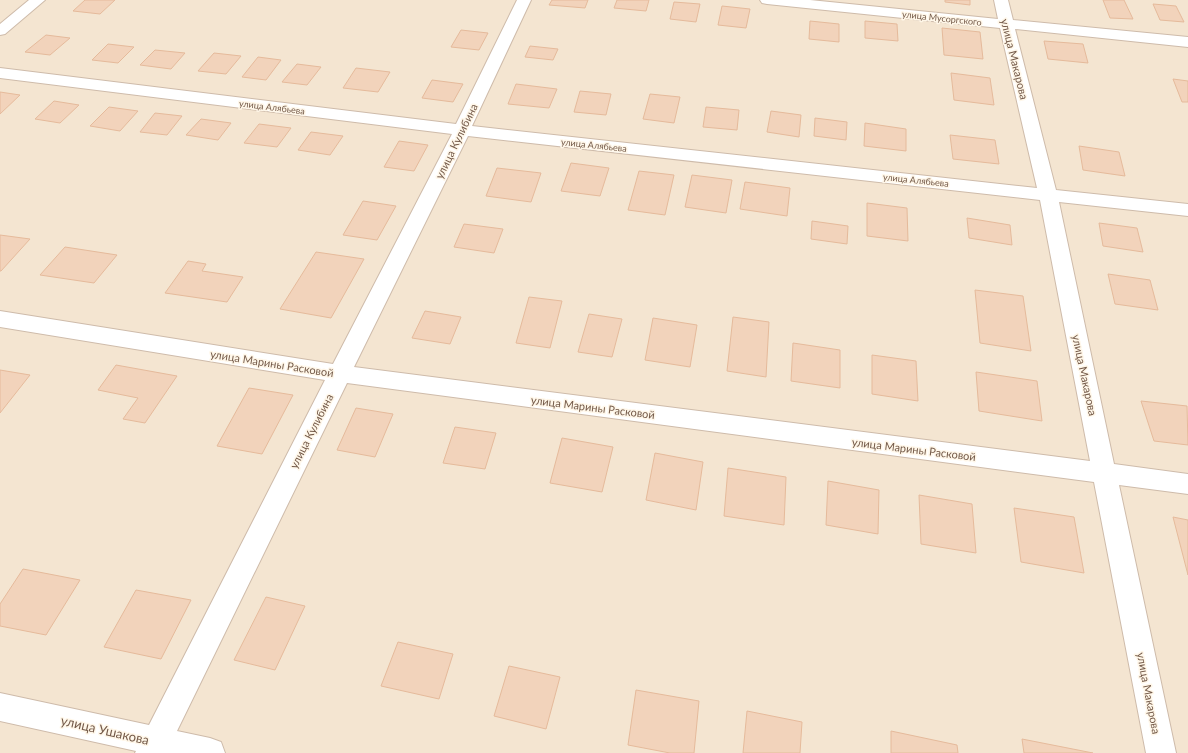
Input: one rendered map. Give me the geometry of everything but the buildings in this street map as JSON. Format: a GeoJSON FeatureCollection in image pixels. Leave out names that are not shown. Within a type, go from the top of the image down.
{"type":"FeatureCollection","features":[{"type":"Feature","properties":{"kind":"street"},"geometry":{"type":"LineString","coordinates":[[0,31],[38,0]]}},
{"type":"Feature","properties":{"kind":"street","name":"улица Кулибина"},"geometry":{"type":"LineString","coordinates":[[153,748],[462,130],[524,0]]}},
{"type":"Feature","properties":{"kind":"street","name":"улица Мусоргского"},"geometry":{"type":"LineString","coordinates":[[767,0],[1188,42]]}},
{"type":"Feature","properties":{"kind":"street","name":"улица Макарова"},"geometry":{"type":"LineString","coordinates":[[1001,0],[1048,195],[1106,474],[1161,753]]}},
{"type":"Feature","properties":{"kind":"street","name":"улица Алябьева"},"geometry":{"type":"LineString","coordinates":[[0,73],[462,130],[1188,210]]}},
{"type":"Feature","properties":{"kind":"street","name":"улица Марины Расковой"},"geometry":{"type":"LineString","coordinates":[[0,319],[340,374],[1188,484]]}},
{"type":"Feature","properties":{"kind":"street","name":"улица Ушакова"},"geometry":{"type":"LineString","coordinates":[[0,707],[153,748],[210,753]]}},
{"type":"Feature","properties":{"kind":"shaded area"},"geometry":{"type":"Polygon","coordinates":[[[0,0],[1188,0],[1188,753],[0,753],[0,0]]]}}]}
